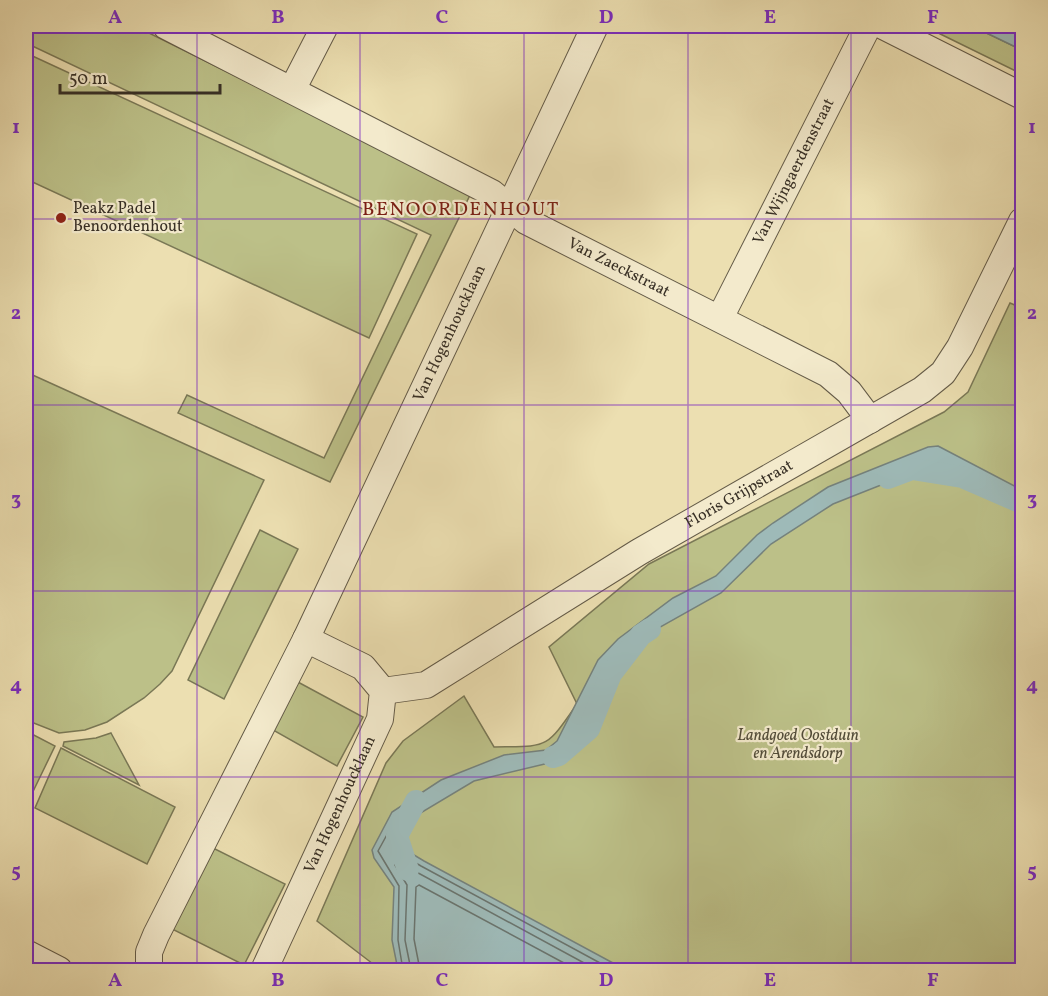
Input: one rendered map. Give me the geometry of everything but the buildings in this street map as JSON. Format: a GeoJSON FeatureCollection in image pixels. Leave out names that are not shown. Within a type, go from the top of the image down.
{"type":"FeatureCollection","features":[{"type":"Feature","properties":{"kind":"street","name":"Van Zaeckstraat"},"geometry":{"type":"LineString","coordinates":[[166,26],[492,193],[526,221],[828,375],[849,392],[870,420]]}},
{"type":"Feature","properties":{"kind":"street"},"geometry":{"type":"LineString","coordinates":[[292,90],[325,26]]}},
{"type":"Feature","properties":{"kind":"street","name":"Van Hogenhoucklaan"},"geometry":{"type":"LineString","coordinates":[[149,970],[149,952],[156,935],[306,639],[595,26]]}},
{"type":"Feature","properties":{"kind":"street","name":"Van Wijngaerdenstraat"},"geometry":{"type":"LineString","coordinates":[[720,318],[868,26]]}},
{"type":"Feature","properties":{"kind":"street"},"geometry":{"type":"LineString","coordinates":[[883,26],[1023,96]]}},
{"type":"Feature","properties":{"kind":"street","name":"Floris Grijpstraat"},"geometry":{"type":"LineString","coordinates":[[383,691],[426,685],[639,552],[922,390],[943,373],[960,347],[1023,221]]}},
{"type":"Feature","properties":{"kind":"street"},"geometry":{"type":"LineString","coordinates":[[306,639],[363,667],[383,691]]}},
{"type":"Feature","properties":{"kind":"street","name":"Van Hogenhoucklaan"},"geometry":{"type":"LineString","coordinates":[[264,970],[380,719],[383,691]]}},
{"type":"Feature","properties":{"kind":"street"},"geometry":{"type":"LineString","coordinates":[[26,953],[59,970]]}},
{"type":"Feature","properties":{"kind":"green space"},"geometry":{"type":"Polygon","coordinates":[[[26,26],[135,26],[471,193],[330,482],[178,413],[187,395],[324,458],[431,235],[26,43],[26,26]]]}},
{"type":"Feature","properties":{"kind":"green space"},"geometry":{"type":"Polygon","coordinates":[[[924,26],[972,26],[1022,50],[1022,74],[924,26]]]}},
{"type":"Feature","properties":{"kind":"green space"},"geometry":{"type":"Polygon","coordinates":[[[26,53],[417,234],[369,338],[26,179],[26,53]]]}},
{"type":"Feature","properties":{"kind":"green space","name":"Landgoed Oostduin en Arendsdorp"},"geometry":{"type":"Polygon","coordinates":[[[1010,303],[1022,308],[1022,970],[377,970],[377,967],[317,921],[386,763],[403,741],[464,696],[494,747],[536,745],[551,738],[577,704],[549,647],[649,564],[944,412],[968,392],[1010,303]]]}},
{"type":"Feature","properties":{"kind":"green space"},"geometry":{"type":"Polygon","coordinates":[[[26,372],[264,480],[172,671],[144,698],[107,722],[85,730],[59,733],[26,720],[26,372]]]}},
{"type":"Feature","properties":{"kind":"green space"},"geometry":{"type":"Polygon","coordinates":[[[260,530],[298,549],[224,699],[188,680],[260,530]]]}},
{"type":"Feature","properties":{"kind":"green space"},"geometry":{"type":"Polygon","coordinates":[[[296,681],[363,717],[337,766],[273,730],[296,681]]]}},
{"type":"Feature","properties":{"kind":"green space"},"geometry":{"type":"Polygon","coordinates":[[[26,731],[55,746],[26,806],[26,731]]]}},
{"type":"Feature","properties":{"kind":"green space"},"geometry":{"type":"Polygon","coordinates":[[[111,733],[139,785],[63,746],[64,742],[96,738],[111,733]]]}},
{"type":"Feature","properties":{"kind":"green space"},"geometry":{"type":"Polygon","coordinates":[[[61,748],[175,807],[147,864],[35,808],[61,748]]]}},
{"type":"Feature","properties":{"kind":"green space"},"geometry":{"type":"Polygon","coordinates":[[[211,847],[285,884],[244,965],[170,928],[211,847]]]}},
{"type":"Feature","properties":{"kind":"water"},"geometry":{"type":"Polygon","coordinates":[[[972,26],[1022,28],[1022,50],[972,26]]]}},
{"type":"Feature","properties":{"kind":"water"},"geometry":{"type":"Polygon","coordinates":[[[938,446],[1022,490],[1022,509],[948,471],[929,466],[833,504],[771,544],[721,593],[653,631],[625,654],[615,665],[580,735],[570,750],[553,762],[474,781],[407,821],[399,832],[398,840],[404,849],[626,970],[398,970],[392,940],[394,887],[374,858],[372,850],[392,812],[441,780],[504,755],[546,750],[557,741],[598,660],[618,639],[673,598],[716,576],[757,535],[828,487],[928,447],[938,446]]]}},
{"type":"Feature","properties":{"kind":"waterway"},"geometry":{"type":"LineString","coordinates":[[888,478],[912,469],[962,477],[1022,503]]}},
{"type":"Feature","properties":{"kind":"waterway"},"geometry":{"type":"LineString","coordinates":[[553,757],[559,755],[589,729],[611,674],[641,635],[650,629]]}},
{"type":"Feature","properties":{"kind":"waterway"},"geometry":{"type":"LineString","coordinates":[[408,870],[397,836],[416,801]]}},
{"type":"Feature","properties":{"kind":"place","name":"Peakz Padel Benoordenhout"},"geometry":{"type":"Point","coordinates":[61,218]}},
{"type":"Feature","properties":{"kind":"district","name":"BENOORDENHOUT"},"geometry":{"type":"Point","coordinates":[461,210]}}]}
